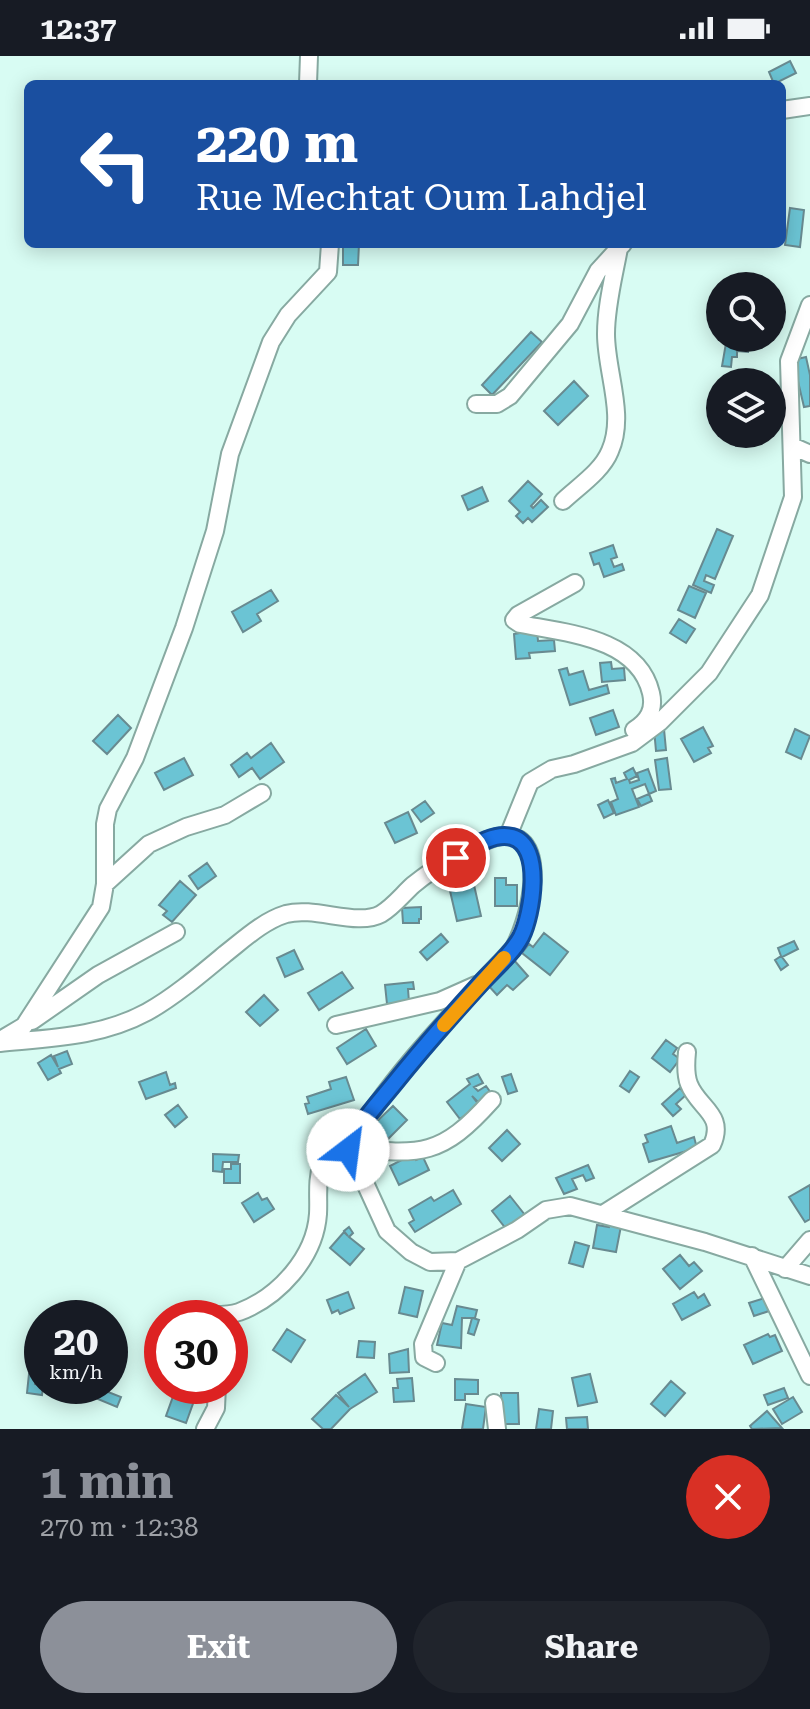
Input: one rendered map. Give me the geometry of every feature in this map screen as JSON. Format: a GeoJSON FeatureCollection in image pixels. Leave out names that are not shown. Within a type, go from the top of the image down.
{"type":"FeatureCollection","features":[{"type":"Feature","properties":{"kind":"street"},"geometry":{"type":"LineString","coordinates":[[308,80],[309,56]]}},
{"type":"Feature","properties":{"kind":"street"},"geometry":{"type":"LineString","coordinates":[[786,109],[810,106]]}},
{"type":"Feature","properties":{"kind":"street"},"geometry":{"type":"LineString","coordinates":[[24,1026],[101,907],[108,809],[135,758],[184,628],[215,531],[230,454],[271,342],[288,315],[328,272],[330,248]]}},
{"type":"Feature","properties":{"kind":"street"},"geometry":{"type":"LineString","coordinates":[[476,404],[497,404],[510,396],[570,324],[598,271],[619,248]]}},
{"type":"Feature","properties":{"kind":"street"},"geometry":{"type":"LineString","coordinates":[[563,501],[596,471],[612,448],[616,422],[606,333],[621,248]]}},
{"type":"Feature","properties":{"kind":"street"},"geometry":{"type":"LineString","coordinates":[[508,836],[530,782],[552,769],[632,743],[660,722],[709,673],[760,595],[793,497],[789,361],[810,305]]}},
{"type":"Feature","properties":{"kind":"street"},"geometry":{"type":"LineString","coordinates":[[792,446],[810,454]]}},
{"type":"Feature","properties":{"kind":"street"},"geometry":{"type":"LineString","coordinates":[[575,583],[514,620],[616,649],[641,668],[653,704],[649,718],[597,756]]}},
{"type":"Feature","properties":{"kind":"street"},"geometry":{"type":"LineString","coordinates":[[105,884],[149,844],[186,827],[225,815],[262,793]]}},
{"type":"Feature","properties":{"kind":"street"},"geometry":{"type":"LineString","coordinates":[[0,1042],[85,1035],[109,1028],[148,1011],[253,932],[286,914],[373,917],[396,902],[415,883],[476,845],[508,836],[526,847],[533,865],[526,922],[513,949],[363,1122],[348,1149],[322,1164],[318,1217],[312,1242],[299,1267],[269,1295],[248,1307]]}},
{"type":"Feature","properties":{"kind":"street"},"geometry":{"type":"LineString","coordinates":[[0,1042],[98,975],[176,932]]}},
{"type":"Feature","properties":{"kind":"street"},"geometry":{"type":"LineString","coordinates":[[336,1025],[440,1001],[482,982]]}},
{"type":"Feature","properties":{"kind":"street"},"geometry":{"type":"LineString","coordinates":[[603,1214],[712,1145],[716,1121],[690,1088],[687,1052]]}},
{"type":"Feature","properties":{"kind":"street"},"geometry":{"type":"LineString","coordinates":[[348,1149],[420,1151],[446,1144],[471,1124],[492,1100]]}},
{"type":"Feature","properties":{"kind":"street"},"geometry":{"type":"LineString","coordinates":[[348,1149],[387,1231],[411,1252],[430,1262],[458,1261],[555,1207],[570,1206],[752,1256],[810,1276]]}},
{"type":"Feature","properties":{"kind":"street"},"geometry":{"type":"LineString","coordinates":[[785,1269],[810,1240]]}},
{"type":"Feature","properties":{"kind":"street"},"geometry":{"type":"LineString","coordinates":[[752,1256],[810,1376]]}},
{"type":"Feature","properties":{"kind":"street"},"geometry":{"type":"LineString","coordinates":[[436,1363],[424,1357],[423,1344],[458,1261]]}},
{"type":"Feature","properties":{"kind":"street"},"geometry":{"type":"LineString","coordinates":[[494,1403],[497,1429]]}},
{"type":"Feature","properties":{"kind":"street"},"geometry":{"type":"LineString","coordinates":[[205,1429],[216,1404]]}},
{"type":"Feature","properties":{"kind":"building"},"geometry":{"type":"Polygon","coordinates":[[[790,61],[796,73],[782,80],[772,80],[769,72],[790,61]]]}},
{"type":"Feature","properties":{"kind":"building"},"geometry":{"type":"Polygon","coordinates":[[[790,208],[804,210],[800,247],[786,245],[790,208]]]}},
{"type":"Feature","properties":{"kind":"building"},"geometry":{"type":"Polygon","coordinates":[[[343,248],[359,248],[358,265],[343,265],[343,248]]]}},
{"type":"Feature","properties":{"kind":"building"},"geometry":{"type":"Polygon","coordinates":[[[531,332],[542,342],[492,395],[482,385],[531,332]]]}},
{"type":"Feature","properties":{"kind":"building"},"geometry":{"type":"Polygon","coordinates":[[[724,352],[737,352],[737,357],[732,357],[731,367],[722,366],[724,352]]]}},
{"type":"Feature","properties":{"kind":"building"},"geometry":{"type":"Polygon","coordinates":[[[806,357],[810,375],[810,406],[804,407],[793,360],[806,357]]]}},
{"type":"Feature","properties":{"kind":"building"},"geometry":{"type":"Polygon","coordinates":[[[574,381],[588,396],[558,425],[544,411],[574,381]]]}},
{"type":"Feature","properties":{"kind":"building"},"geometry":{"type":"Polygon","coordinates":[[[528,481],[542,494],[531,506],[533,508],[541,500],[548,507],[532,522],[528,518],[523,523],[516,516],[520,512],[509,501],[528,481]]]}},
{"type":"Feature","properties":{"kind":"building"},"geometry":{"type":"Polygon","coordinates":[[[482,487],[488,501],[468,510],[462,496],[482,487]]]}},
{"type":"Feature","properties":{"kind":"building"},"geometry":{"type":"Polygon","coordinates":[[[717,529],[733,536],[715,579],[706,575],[704,581],[714,585],[711,593],[693,585],[717,529]]]}},
{"type":"Feature","properties":{"kind":"building"},"geometry":{"type":"Polygon","coordinates":[[[613,545],[617,557],[611,559],[614,567],[622,564],[624,570],[604,577],[599,563],[594,565],[590,553],[613,545]]]}},
{"type":"Feature","properties":{"kind":"building"},"geometry":{"type":"Polygon","coordinates":[[[689,586],[706,593],[695,618],[678,610],[689,586]]]}},
{"type":"Feature","properties":{"kind":"building"},"geometry":{"type":"Polygon","coordinates":[[[271,590],[278,601],[257,614],[261,621],[243,632],[232,612],[271,590]]]}},
{"type":"Feature","properties":{"kind":"building"},"geometry":{"type":"Polygon","coordinates":[[[679,619],[695,629],[686,643],[670,633],[679,619]]]}},
{"type":"Feature","properties":{"kind":"building"},"geometry":{"type":"Polygon","coordinates":[[[537,630],[538,641],[554,640],[555,651],[529,653],[530,658],[516,659],[514,634],[537,630]]]}},
{"type":"Feature","properties":{"kind":"building"},"geometry":{"type":"Polygon","coordinates":[[[611,662],[612,669],[624,668],[625,680],[602,682],[600,663],[611,662]]]}},
{"type":"Feature","properties":{"kind":"building"},"geometry":{"type":"Polygon","coordinates":[[[567,668],[569,675],[583,671],[589,690],[607,685],[609,693],[570,705],[559,670],[567,668]]]}},
{"type":"Feature","properties":{"kind":"building"},"geometry":{"type":"Polygon","coordinates":[[[613,710],[619,727],[596,735],[590,718],[613,710]]]}},
{"type":"Feature","properties":{"kind":"building"},"geometry":{"type":"Polygon","coordinates":[[[118,715],[131,728],[107,754],[93,741],[118,715]]]}},
{"type":"Feature","properties":{"kind":"building"},"geometry":{"type":"Polygon","coordinates":[[[703,727],[713,746],[708,748],[711,753],[694,762],[681,739],[703,727]]]}},
{"type":"Feature","properties":{"kind":"building"},"geometry":{"type":"Polygon","coordinates":[[[654,729],[664,729],[666,750],[656,751],[654,729]]]}},
{"type":"Feature","properties":{"kind":"building"},"geometry":{"type":"Polygon","coordinates":[[[795,729],[810,736],[801,759],[786,752],[795,729]]]}},
{"type":"Feature","properties":{"kind":"building"},"geometry":{"type":"Polygon","coordinates":[[[271,743],[284,762],[260,779],[252,768],[239,777],[231,765],[247,753],[251,758],[271,743]]]}},
{"type":"Feature","properties":{"kind":"building"},"geometry":{"type":"Polygon","coordinates":[[[184,758],[193,775],[164,790],[155,773],[184,758]]]}},
{"type":"Feature","properties":{"kind":"building"},"geometry":{"type":"Polygon","coordinates":[[[667,758],[671,789],[659,790],[655,760],[667,758]]]}},
{"type":"Feature","properties":{"kind":"building"},"geometry":{"type":"Polygon","coordinates":[[[633,768],[637,776],[629,780],[630,783],[639,780],[637,773],[648,769],[656,791],[649,794],[645,784],[632,789],[639,807],[616,815],[611,802],[618,799],[611,779],[615,778],[616,783],[627,779],[624,773],[633,768]]]}},
{"type":"Feature","properties":{"kind":"building"},"geometry":{"type":"Polygon","coordinates":[[[649,794],[652,801],[641,806],[637,799],[649,794]]]}},
{"type":"Feature","properties":{"kind":"building"},"geometry":{"type":"Polygon","coordinates":[[[608,800],[614,813],[604,818],[598,805],[608,800]]]}},
{"type":"Feature","properties":{"kind":"building"},"geometry":{"type":"Polygon","coordinates":[[[425,801],[434,813],[421,822],[412,810],[425,801]]]}},
{"type":"Feature","properties":{"kind":"building"},"geometry":{"type":"Polygon","coordinates":[[[408,812],[417,833],[395,843],[385,823],[408,812]]]}},
{"type":"Feature","properties":{"kind":"building"},"geometry":{"type":"Polygon","coordinates":[[[207,863],[216,876],[198,889],[189,876],[207,863]]]}},
{"type":"Feature","properties":{"kind":"building"},"geometry":{"type":"Polygon","coordinates":[[[495,878],[506,878],[506,885],[517,885],[517,906],[495,906],[495,878]]]}},
{"type":"Feature","properties":{"kind":"building"},"geometry":{"type":"Polygon","coordinates":[[[180,881],[196,895],[172,922],[163,915],[167,911],[159,905],[180,881]]]}},
{"type":"Feature","properties":{"kind":"building"},"geometry":{"type":"Polygon","coordinates":[[[474,885],[481,916],[457,921],[450,891],[474,885]]]}},
{"type":"Feature","properties":{"kind":"building"},"geometry":{"type":"Polygon","coordinates":[[[421,907],[419,923],[403,923],[402,908],[421,907]]]}},
{"type":"Feature","properties":{"kind":"building"},"geometry":{"type":"Polygon","coordinates":[[[544,933],[568,952],[550,975],[522,953],[529,944],[533,947],[544,933]]]}},
{"type":"Feature","properties":{"kind":"building"},"geometry":{"type":"Polygon","coordinates":[[[441,934],[448,942],[427,960],[420,952],[441,934]]]}},
{"type":"Feature","properties":{"kind":"building"},"geometry":{"type":"Polygon","coordinates":[[[794,941],[798,949],[782,957],[788,965],[781,970],[775,960],[781,956],[778,948],[794,941]]]}},
{"type":"Feature","properties":{"kind":"building"},"geometry":{"type":"Polygon","coordinates":[[[294,950],[303,969],[285,977],[277,958],[294,950]]]}},
{"type":"Feature","properties":{"kind":"building"},"geometry":{"type":"Polygon","coordinates":[[[513,959],[528,976],[513,990],[507,985],[497,995],[487,984],[513,959]]]}},
{"type":"Feature","properties":{"kind":"building"},"geometry":{"type":"Polygon","coordinates":[[[342,972],[353,988],[319,1010],[308,993],[342,972]]]}},
{"type":"Feature","properties":{"kind":"building"},"geometry":{"type":"Polygon","coordinates":[[[413,982],[414,989],[408,989],[409,1002],[387,1004],[385,985],[413,982]]]}},
{"type":"Feature","properties":{"kind":"building"},"geometry":{"type":"Polygon","coordinates":[[[264,995],[278,1010],[260,1026],[246,1012],[264,995]]]}},
{"type":"Feature","properties":{"kind":"building"},"geometry":{"type":"Polygon","coordinates":[[[366,1029],[376,1046],[347,1064],[337,1048],[366,1029]]]}},
{"type":"Feature","properties":{"kind":"building"},"geometry":{"type":"Polygon","coordinates":[[[666,1040],[677,1048],[673,1054],[680,1059],[670,1072],[652,1058],[666,1040]]]}},
{"type":"Feature","properties":{"kind":"building"},"geometry":{"type":"Polygon","coordinates":[[[67,1051],[72,1064],[59,1069],[61,1073],[48,1080],[38,1063],[51,1055],[58,1067],[54,1056],[67,1051]]]}},
{"type":"Feature","properties":{"kind":"building"},"geometry":{"type":"Polygon","coordinates":[[[630,1071],[639,1077],[629,1092],[620,1086],[630,1071]]]}},
{"type":"Feature","properties":{"kind":"building"},"geometry":{"type":"Polygon","coordinates":[[[166,1072],[170,1085],[175,1083],[176,1088],[146,1099],[139,1082],[166,1072]]]}},
{"type":"Feature","properties":{"kind":"building"},"geometry":{"type":"Polygon","coordinates":[[[478,1074],[483,1083],[474,1087],[478,1091],[486,1086],[491,1093],[478,1102],[472,1096],[479,1105],[460,1119],[447,1102],[470,1084],[467,1079],[478,1074]]]}},
{"type":"Feature","properties":{"kind":"building"},"geometry":{"type":"Polygon","coordinates":[[[511,1074],[517,1091],[508,1094],[502,1077],[511,1074]]]}},
{"type":"Feature","properties":{"kind":"building"},"geometry":{"type":"Polygon","coordinates":[[[346,1077],[354,1100],[308,1114],[305,1104],[309,1103],[307,1097],[331,1089],[329,1082],[346,1077]]]}},
{"type":"Feature","properties":{"kind":"building"},"geometry":{"type":"Polygon","coordinates":[[[680,1088],[686,1095],[676,1104],[681,1109],[673,1116],[662,1104],[680,1088]]]}},
{"type":"Feature","properties":{"kind":"building"},"geometry":{"type":"Polygon","coordinates":[[[178,1105],[187,1117],[175,1127],[165,1115],[178,1105]]]}},
{"type":"Feature","properties":{"kind":"building"},"geometry":{"type":"Polygon","coordinates":[[[393,1106],[407,1120],[388,1139],[373,1125],[393,1106]]]}},
{"type":"Feature","properties":{"kind":"building"},"geometry":{"type":"Polygon","coordinates":[[[671,1126],[677,1143],[694,1137],[697,1148],[649,1162],[643,1144],[648,1142],[645,1135],[671,1126]]]}},
{"type":"Feature","properties":{"kind":"building"},"geometry":{"type":"Polygon","coordinates":[[[507,1130],[520,1144],[502,1161],[489,1148],[507,1130]]]}},
{"type":"Feature","properties":{"kind":"building"},"geometry":{"type":"Polygon","coordinates":[[[213,1154],[239,1155],[238,1162],[223,1162],[222,1172],[213,1171],[213,1154]]]}},
{"type":"Feature","properties":{"kind":"building"},"geometry":{"type":"Polygon","coordinates":[[[413,1154],[416,1160],[423,1157],[429,1170],[399,1185],[390,1166],[413,1154]]]}},
{"type":"Feature","properties":{"kind":"building"},"geometry":{"type":"Polygon","coordinates":[[[231,1164],[240,1164],[240,1183],[224,1183],[224,1169],[231,1169],[231,1164]]]}},
{"type":"Feature","properties":{"kind":"building"},"geometry":{"type":"Polygon","coordinates":[[[588,1165],[594,1178],[586,1181],[583,1175],[572,1179],[577,1189],[564,1194],[556,1178],[588,1165]]]}},
{"type":"Feature","properties":{"kind":"building"},"geometry":{"type":"Polygon","coordinates":[[[810,1185],[810,1219],[805,1222],[789,1197],[810,1185]]]}},
{"type":"Feature","properties":{"kind":"building"},"geometry":{"type":"Polygon","coordinates":[[[453,1190],[461,1204],[415,1232],[409,1223],[414,1220],[409,1210],[431,1197],[434,1201],[453,1190]]]}},
{"type":"Feature","properties":{"kind":"building"},"geometry":{"type":"Polygon","coordinates":[[[258,1193],[262,1200],[267,1198],[274,1209],[254,1222],[242,1203],[258,1193]]]}},
{"type":"Feature","properties":{"kind":"building"},"geometry":{"type":"Polygon","coordinates":[[[510,1196],[525,1215],[507,1230],[492,1211],[510,1196]]]}},
{"type":"Feature","properties":{"kind":"building"},"geometry":{"type":"Polygon","coordinates":[[[610,1224],[621,1226],[616,1252],[593,1248],[597,1225],[609,1227],[610,1224]]]}},
{"type":"Feature","properties":{"kind":"building"},"geometry":{"type":"Polygon","coordinates":[[[349,1227],[353,1233],[349,1237],[364,1249],[350,1265],[330,1248],[344,1232],[348,1236],[344,1231],[349,1227]]]}},
{"type":"Feature","properties":{"kind":"building"},"geometry":{"type":"Polygon","coordinates":[[[575,1242],[589,1246],[583,1267],[569,1263],[575,1242]]]}},
{"type":"Feature","properties":{"kind":"building"},"geometry":{"type":"Polygon","coordinates":[[[680,1255],[689,1266],[694,1262],[702,1271],[680,1289],[663,1269],[680,1255]]]}},
{"type":"Feature","properties":{"kind":"building"},"geometry":{"type":"Polygon","coordinates":[[[405,1287],[423,1291],[417,1317],[399,1313],[405,1287]]]}},
{"type":"Feature","properties":{"kind":"building"},"geometry":{"type":"Polygon","coordinates":[[[348,1292],[354,1308],[340,1314],[338,1310],[332,1313],[327,1300],[348,1292]]]}},
{"type":"Feature","properties":{"kind":"building"},"geometry":{"type":"Polygon","coordinates":[[[694,1292],[698,1298],[704,1294],[710,1305],[682,1320],[673,1304],[694,1292]]]}},
{"type":"Feature","properties":{"kind":"building"},"geometry":{"type":"Polygon","coordinates":[[[768,1297],[772,1310],[754,1316],[749,1303],[768,1297]]]}},
{"type":"Feature","properties":{"kind":"building"},"geometry":{"type":"Polygon","coordinates":[[[457,1306],[477,1310],[473,1318],[479,1320],[474,1335],[468,1333],[472,1318],[462,1318],[461,1348],[437,1345],[442,1323],[452,1325],[457,1306]]]}},
{"type":"Feature","properties":{"kind":"building"},"geometry":{"type":"Polygon","coordinates":[[[287,1329],[305,1340],[291,1362],[273,1350],[287,1329]]]}},
{"type":"Feature","properties":{"kind":"building"},"geometry":{"type":"Polygon","coordinates":[[[768,1334],[770,1337],[775,1335],[782,1351],[753,1364],[744,1345],[768,1334]]]}},
{"type":"Feature","properties":{"kind":"building"},"geometry":{"type":"Polygon","coordinates":[[[359,1341],[375,1342],[374,1358],[357,1357],[359,1341]]]}},
{"type":"Feature","properties":{"kind":"building"},"geometry":{"type":"Polygon","coordinates":[[[408,1349],[409,1372],[390,1373],[389,1354],[408,1349]]]}},
{"type":"Feature","properties":{"kind":"building"},"geometry":{"type":"Polygon","coordinates":[[[365,1374],[377,1392],[350,1409],[331,1429],[323,1429],[312,1419],[336,1395],[349,1407],[338,1393],[365,1374]]]}},
{"type":"Feature","properties":{"kind":"building"},"geometry":{"type":"Polygon","coordinates":[[[590,1374],[597,1402],[578,1406],[572,1378],[590,1374]]]}},
{"type":"Feature","properties":{"kind":"building"},"geometry":{"type":"Polygon","coordinates":[[[412,1378],[414,1401],[394,1402],[393,1388],[398,1388],[397,1379],[412,1378]]]}},
{"type":"Feature","properties":{"kind":"building"},"geometry":{"type":"Polygon","coordinates":[[[455,1379],[478,1380],[478,1394],[465,1394],[465,1400],[455,1400],[455,1379]]]}},
{"type":"Feature","properties":{"kind":"building"},"geometry":{"type":"Polygon","coordinates":[[[671,1381],[685,1393],[665,1416],[651,1404],[671,1381]]]}},
{"type":"Feature","properties":{"kind":"building"},"geometry":{"type":"Polygon","coordinates":[[[784,1388],[788,1398],[768,1405],[764,1395],[784,1388]]]}},
{"type":"Feature","properties":{"kind":"building"},"geometry":{"type":"Polygon","coordinates":[[[501,1393],[518,1393],[519,1424],[502,1424],[501,1393]]]}},
{"type":"Feature","properties":{"kind":"building"},"geometry":{"type":"Polygon","coordinates":[[[793,1397],[802,1412],[782,1424],[773,1409],[793,1397]]]}},
{"type":"Feature","properties":{"kind":"building"},"geometry":{"type":"Polygon","coordinates":[[[170,1404],[193,1404],[186,1423],[166,1416],[170,1404]]]}},
{"type":"Feature","properties":{"kind":"building"},"geometry":{"type":"Polygon","coordinates":[[[466,1404],[486,1407],[483,1429],[462,1429],[466,1404]]]}},
{"type":"Feature","properties":{"kind":"building"},"geometry":{"type":"Polygon","coordinates":[[[539,1409],[553,1411],[551,1429],[536,1429],[539,1409]]]}},
{"type":"Feature","properties":{"kind":"building"},"geometry":{"type":"Polygon","coordinates":[[[767,1411],[782,1428],[752,1429],[750,1426],[767,1411]]]}},
{"type":"Feature","properties":{"kind":"building"},"geometry":{"type":"Polygon","coordinates":[[[587,1417],[588,1429],[567,1429],[566,1418],[587,1417]]]}},
{"type":"Feature","properties":{"kind":"slow traffic"},"geometry":{"type":"LineString","coordinates":[[444,1025],[504,958]]}},
{"type":"Feature","properties":{"kind":"route"},"geometry":{"type":"LineString","coordinates":[[348,1150],[363,1122],[521,937],[532,885],[533,865],[526,847],[508,836],[490,839],[456,858]]}}]}
